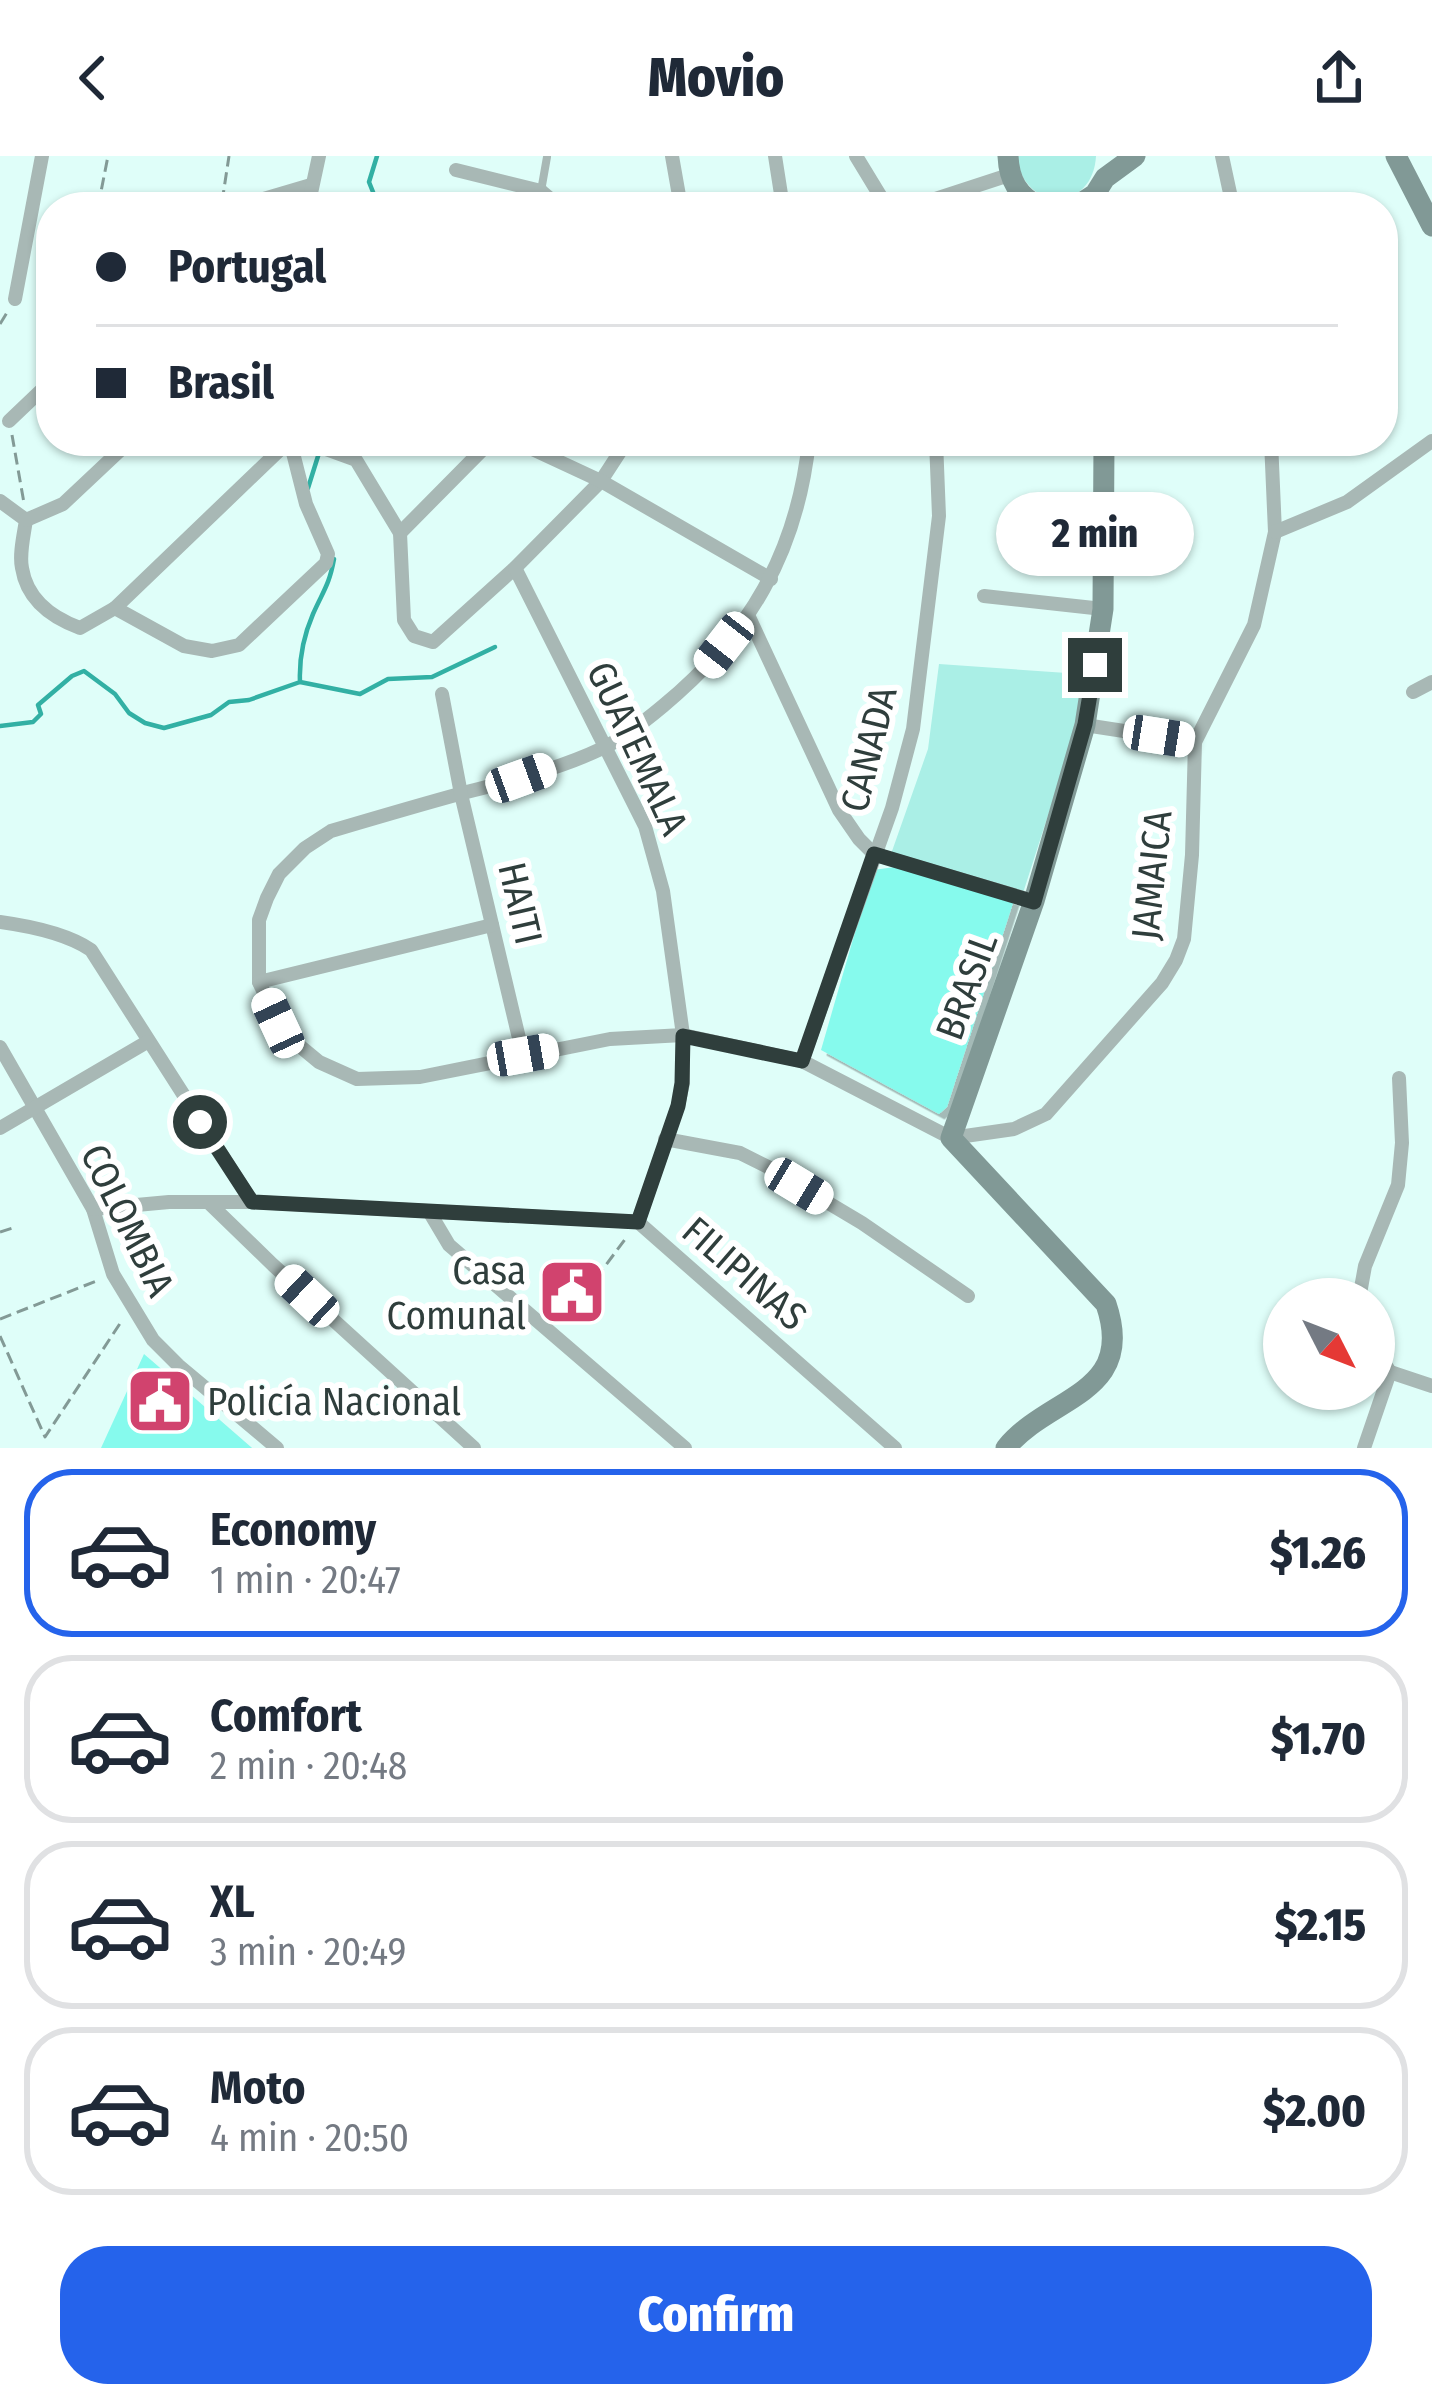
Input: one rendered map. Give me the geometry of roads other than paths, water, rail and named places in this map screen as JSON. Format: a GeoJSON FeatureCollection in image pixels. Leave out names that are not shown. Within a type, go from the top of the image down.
{"type":"FeatureCollection","features":[{"type":"Feature","properties":{"kind":"street"},"geometry":{"type":"LineString","coordinates":[[15,299],[42,156]]}},
{"type":"Feature","properties":{"kind":"street"},"geometry":{"type":"LineString","coordinates":[[310,192],[319,156]]}},
{"type":"Feature","properties":{"kind":"street"},"geometry":{"type":"LineString","coordinates":[[672,156],[678,192]]}},
{"type":"Feature","properties":{"kind":"street"},"geometry":{"type":"LineString","coordinates":[[775,156],[781,192]]}},
{"type":"Feature","properties":{"kind":"street"},"geometry":{"type":"LineString","coordinates":[[856,156],[878,192]]}},
{"type":"Feature","properties":{"kind":"street"},"geometry":{"type":"LineString","coordinates":[[1100,184],[1135,156]]}},
{"type":"Feature","properties":{"kind":"street"},"geometry":{"type":"LineString","coordinates":[[1222,156],[1230,192]]}},
{"type":"Feature","properties":{"kind":"street"},"geometry":{"type":"LineString","coordinates":[[1396,156],[1432,226]]}},
{"type":"Feature","properties":{"kind":"street"},"geometry":{"type":"LineString","coordinates":[[946,192],[1008,165]]}},
{"type":"Feature","properties":{"kind":"street"},"geometry":{"type":"LineString","coordinates":[[457,170],[542,191]]}},
{"type":"Feature","properties":{"kind":"street"},"geometry":{"type":"LineString","coordinates":[[287,192],[311,185]]}},
{"type":"Feature","properties":{"kind":"street"},"geometry":{"type":"LineString","coordinates":[[9,421],[36,395]]}},
{"type":"Feature","properties":{"kind":"street"},"geometry":{"type":"LineString","coordinates":[[1275,532],[1347,502],[1432,441]]}},
{"type":"Feature","properties":{"kind":"street"},"geometry":{"type":"LineString","coordinates":[[26,520],[63,504],[114,456]]}},
{"type":"Feature","properties":{"kind":"street"},"geometry":{"type":"LineString","coordinates":[[26,520],[22,568],[39,604],[59,620],[80,628],[115,608],[274,456]]}},
{"type":"Feature","properties":{"kind":"street"},"geometry":{"type":"LineString","coordinates":[[115,608],[184,646],[212,651],[239,645],[326,562],[328,554],[306,504],[294,456]]}},
{"type":"Feature","properties":{"kind":"street"},"geometry":{"type":"LineString","coordinates":[[344,456],[356,460],[400,533],[404,620],[414,636],[433,642],[515,568],[601,481],[617,456]]}},
{"type":"Feature","properties":{"kind":"street"},"geometry":{"type":"LineString","coordinates":[[400,533],[475,456]]}},
{"type":"Feature","properties":{"kind":"street"},"geometry":{"type":"LineString","coordinates":[[547,456],[601,481],[771,579]]}},
{"type":"Feature","properties":{"kind":"street"},"geometry":{"type":"LineString","coordinates":[[806,456],[800,495],[771,579],[701,675],[606,747],[521,778],[331,831],[305,848],[279,874],[259,920],[259,982],[290,1038],[319,1062],[357,1079],[420,1077],[610,1040],[683,1036],[802,1061],[951,1138],[1106,1304],[1114,1328],[1111,1355],[1090,1389],[1022,1429],[1006,1448]]}},
{"type":"Feature","properties":{"kind":"street","name":"CANADA"},"geometry":{"type":"LineString","coordinates":[[802,1061],[892,808],[913,730],[939,516],[937,456]]}},
{"type":"Feature","properties":{"kind":"street","name":"BRASIL"},"geometry":{"type":"LineString","coordinates":[[951,1138],[1034,902],[1085,724],[1103,609],[1105,456]]}},
{"type":"Feature","properties":{"kind":"street","name":"JAMAICA"},"geometry":{"type":"LineString","coordinates":[[951,1138],[1014,1129],[1046,1114],[1177,960],[1184,939],[1192,855],[1195,742],[1254,625],[1275,532],[1272,456]]}},
{"type":"Feature","properties":{"kind":"street"},"geometry":{"type":"LineString","coordinates":[[0,501],[26,520]]}},
{"type":"Feature","properties":{"kind":"street","name":"GUATEMALA"},"geometry":{"type":"LineString","coordinates":[[515,568],[645,826],[663,891],[683,1036],[682,1083],[638,1222]]}},
{"type":"Feature","properties":{"kind":"street"},"geometry":{"type":"LineString","coordinates":[[983,596],[1103,609]]}},
{"type":"Feature","properties":{"kind":"street"},"geometry":{"type":"LineString","coordinates":[[748,615],[839,810],[874,854],[1034,902]]}},
{"type":"Feature","properties":{"kind":"street"},"geometry":{"type":"LineString","coordinates":[[1413,692],[1432,682]]}},
{"type":"Feature","properties":{"kind":"street","name":"HAITI"},"geometry":{"type":"LineString","coordinates":[[442,694],[523,1055]]}},
{"type":"Feature","properties":{"kind":"street"},"geometry":{"type":"LineString","coordinates":[[1085,724],[1195,742]]}},
{"type":"Feature","properties":{"kind":"street"},"geometry":{"type":"LineString","coordinates":[[0,922],[91,950],[252,1202]]}},
{"type":"Feature","properties":{"kind":"street"},"geometry":{"type":"LineString","coordinates":[[259,982],[492,925]]}},
{"type":"Feature","properties":{"kind":"street"},"geometry":{"type":"LineString","coordinates":[[0,1128],[147,1042]]}},
{"type":"Feature","properties":{"kind":"street","name":"COLOMBIA"},"geometry":{"type":"LineString","coordinates":[[0,1047],[93,1209],[113,1274],[152,1340],[278,1448]]}},
{"type":"Feature","properties":{"kind":"street"},"geometry":{"type":"LineString","coordinates":[[1363,1278],[1398,1185],[1402,1143],[1399,1078]]}},
{"type":"Feature","properties":{"kind":"street"},"geometry":{"type":"LineString","coordinates":[[665,1139],[740,1153],[768,1167],[862,1223],[968,1296]]}},
{"type":"Feature","properties":{"kind":"street","name":"FILIPINAS"},"geometry":{"type":"LineString","coordinates":[[93,1209],[170,1202],[252,1202],[638,1222],[895,1448]]}},
{"type":"Feature","properties":{"kind":"street"},"geometry":{"type":"LineString","coordinates":[[208,1202],[474,1448]]}},
{"type":"Feature","properties":{"kind":"street"},"geometry":{"type":"LineString","coordinates":[[430,1213],[449,1245],[686,1448]]}},
{"type":"Feature","properties":{"kind":"street"},"geometry":{"type":"LineString","coordinates":[[1395,1374],[1432,1386]]}},
{"type":"Feature","properties":{"kind":"street"},"geometry":{"type":"LineString","coordinates":[[1364,1448],[1377,1410]]}},
{"type":"Feature","properties":{"kind":"lane"},"geometry":{"type":"LineString","coordinates":[[542,191],[548,157]]}},
{"type":"Feature","properties":{"kind":"waterway"},"geometry":{"type":"LineString","coordinates":[[373,192],[369,182],[377,156]]}},
{"type":"Feature","properties":{"kind":"waterway"},"geometry":{"type":"LineString","coordinates":[[308,488],[318,456]]}},
{"type":"Feature","properties":{"kind":"waterway"},"geometry":{"type":"LineString","coordinates":[[0,726],[33,722],[41,714],[38,705],[84,671],[115,694],[129,713],[164,728],[211,715],[229,702],[300,682],[307,630],[334,559]]}},
{"type":"Feature","properties":{"kind":"waterway"},"geometry":{"type":"LineString","coordinates":[[300,682],[360,694],[388,679],[432,677],[495,647]]}},
{"type":"Feature","properties":{"kind":"place","name":"Casa Comunal"},"geometry":{"type":"Point","coordinates":[572,1292]}},
{"type":"Feature","properties":{"kind":"place","name":"Policía Nacional"},"geometry":{"type":"Point","coordinates":[160,1401]}}]}
